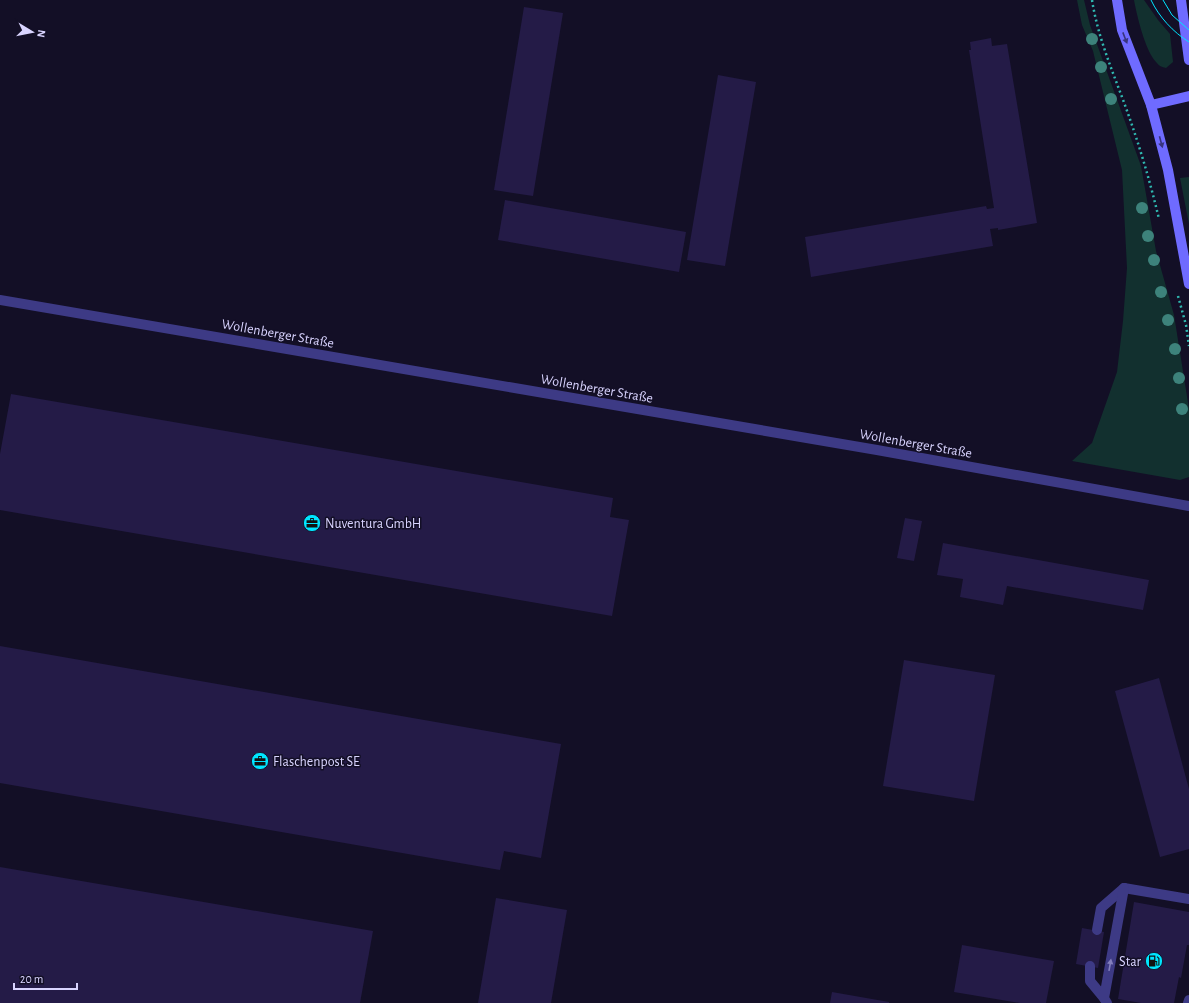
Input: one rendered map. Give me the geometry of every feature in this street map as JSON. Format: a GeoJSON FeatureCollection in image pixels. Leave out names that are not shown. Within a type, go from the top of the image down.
{"type":"FeatureCollection","features":[{"type":"Feature","properties":{"kind":"main road"},"geometry":{"type":"LineString","coordinates":[[1117,0],[1122,30],[1151,105],[1168,170],[1189,284]]}},
{"type":"Feature","properties":{"kind":"main road"},"geometry":{"type":"LineString","coordinates":[[1181,0],[1189,60]]}},
{"type":"Feature","properties":{"kind":"main road"},"geometry":{"type":"LineString","coordinates":[[1151,105],[1189,96]]}},
{"type":"Feature","properties":{"kind":"street","name":"Wollenberger Straße"},"geometry":{"type":"LineString","coordinates":[[0,300],[846,445],[1189,506]]}},
{"type":"Feature","properties":{"kind":"street"},"geometry":{"type":"LineString","coordinates":[[1124,888],[1189,899]]}},
{"type":"Feature","properties":{"kind":"street"},"geometry":{"type":"LineString","coordinates":[[1097,930],[1101,908],[1124,888]]}},
{"type":"Feature","properties":{"kind":"street"},"geometry":{"type":"LineString","coordinates":[[1106,1000],[1124,888]]}},
{"type":"Feature","properties":{"kind":"street"},"geometry":{"type":"LineString","coordinates":[[1090,966],[1090,981],[1106,1000]]}},
{"type":"Feature","properties":{"kind":"path"},"geometry":{"type":"LineString","coordinates":[[1092,0],[1105,55],[1126,108],[1148,174]]}},
{"type":"Feature","properties":{"kind":"path"},"geometry":{"type":"LineString","coordinates":[[1177,292],[1186,325],[1189,346]]}},
{"type":"Feature","properties":{"kind":"green space"},"geometry":{"type":"Polygon","coordinates":[[[1077,0],[1084,0],[1090,25],[1141,166],[1156,251],[1174,315],[1189,409],[1189,477],[1180,480],[1072,461],[1092,443],[1117,372],[1127,268],[1122,170],[1093,51],[1082,25],[1077,0]]]}},
{"type":"Feature","properties":{"kind":"green space"},"geometry":{"type":"Polygon","coordinates":[[[1134,0],[1144,0],[1170,34],[1173,62],[1166,68],[1157,63],[1148,50],[1139,23],[1134,0]]]}},
{"type":"Feature","properties":{"kind":"green space"},"geometry":{"type":"Polygon","coordinates":[[[1189,177],[1189,224],[1180,178],[1189,177]]]}},
{"type":"Feature","properties":{"kind":"building"},"geometry":{"type":"Polygon","coordinates":[[[524,7],[563,13],[533,196],[494,190],[524,7]]]}},
{"type":"Feature","properties":{"kind":"building"},"geometry":{"type":"Polygon","coordinates":[[[991,38],[992,46],[1007,44],[1037,223],[998,230],[998,228],[990,229],[993,246],[811,277],[805,237],[986,206],[987,209],[994,208],[969,50],[971,50],[970,42],[991,38]]]}},
{"type":"Feature","properties":{"kind":"building"},"geometry":{"type":"Polygon","coordinates":[[[718,75],[756,82],[725,266],[687,260],[718,75]]]}},
{"type":"Feature","properties":{"kind":"building"},"geometry":{"type":"Polygon","coordinates":[[[505,200],[686,232],[679,272],[498,240],[505,200]]]}},
{"type":"Feature","properties":{"kind":"building"},"geometry":{"type":"Polygon","coordinates":[[[11,394],[613,498],[610,517],[629,520],[612,616],[0,510],[0,454],[11,394]]]}},
{"type":"Feature","properties":{"kind":"building"},"geometry":{"type":"Polygon","coordinates":[[[905,518],[922,521],[914,561],[897,558],[905,518]]]}},
{"type":"Feature","properties":{"kind":"building"},"geometry":{"type":"Polygon","coordinates":[[[943,543],[1149,580],[1143,610],[1007,586],[1003,605],[960,597],[963,579],[937,575],[943,543]]]}},
{"type":"Feature","properties":{"kind":"building"},"geometry":{"type":"Polygon","coordinates":[[[0,646],[561,744],[541,858],[504,851],[500,870],[0,783],[0,646]]]}},
{"type":"Feature","properties":{"kind":"building"},"geometry":{"type":"Polygon","coordinates":[[[904,660],[995,675],[974,801],[883,786],[904,660]]]}},
{"type":"Feature","properties":{"kind":"building"},"geometry":{"type":"Polygon","coordinates":[[[1159,678],[1189,789],[1189,849],[1160,857],[1115,691],[1159,678]]]}},
{"type":"Feature","properties":{"kind":"building"},"geometry":{"type":"Polygon","coordinates":[[[0,867],[373,931],[360,1003],[0,1003],[0,867]]]}},
{"type":"Feature","properties":{"kind":"building"},"geometry":{"type":"Polygon","coordinates":[[[496,898],[567,910],[551,1003],[478,1003],[496,898]]]}},
{"type":"Feature","properties":{"kind":"building","name":"Star"},"geometry":{"type":"Polygon","coordinates":[[[1134,902],[1189,912],[1189,945],[1187,945],[1181,978],[1179,977],[1174,1003],[1141,1003],[1118,999],[1134,902]]]}},
{"type":"Feature","properties":{"kind":"building"},"geometry":{"type":"Polygon","coordinates":[[[1082,928],[1104,932],[1098,968],[1076,964],[1082,928]]]}},
{"type":"Feature","properties":{"kind":"building"},"geometry":{"type":"Polygon","coordinates":[[[962,945],[1054,961],[1046,1003],[1020,1003],[954,992],[962,945]]]}},
{"type":"Feature","properties":{"kind":"building"},"geometry":{"type":"Polygon","coordinates":[[[832,992],[889,1002],[889,1003],[830,1003],[832,992]]]}},
{"type":"Feature","properties":{"kind":"tram line"},"geometry":{"type":"LineString","coordinates":[[1151,0],[1167,24],[1177,34],[1189,42]]}},
{"type":"Feature","properties":{"kind":"tram line"},"geometry":{"type":"LineString","coordinates":[[1163,0],[1172,15],[1189,30]]}},
{"type":"Feature","properties":{"kind":"place","name":"Nuventura GmbH"},"geometry":{"type":"Point","coordinates":[312,523]}},
{"type":"Feature","properties":{"kind":"place","name":"Flaschenpost SE"},"geometry":{"type":"Point","coordinates":[260,761]}},
{"type":"Feature","properties":{"kind":"place","name":"Star"},"geometry":{"type":"Point","coordinates":[1154,961]}}]}
